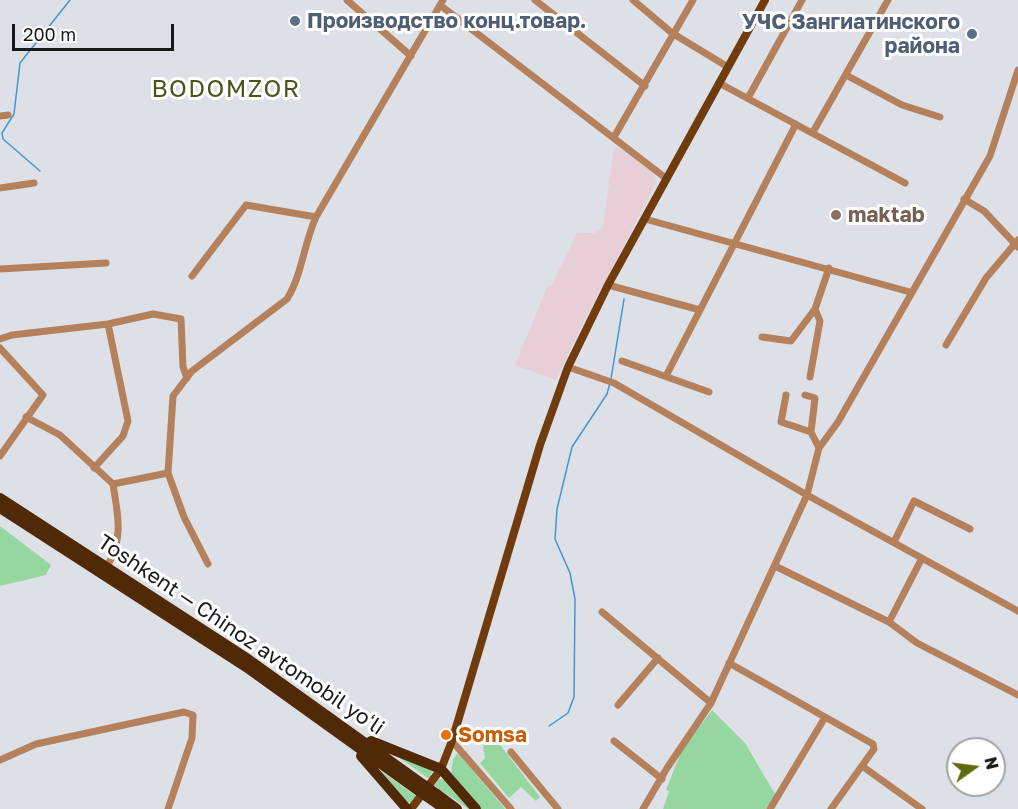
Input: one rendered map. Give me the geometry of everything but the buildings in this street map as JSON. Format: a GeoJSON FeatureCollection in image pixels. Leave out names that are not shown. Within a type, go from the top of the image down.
{"type":"FeatureCollection","features":[{"type":"Feature","properties":{"kind":"highway","name":"Toshkent — Chinoz avtomobil yoʻli"},"geometry":{"type":"LineString","coordinates":[[0,498],[248,659],[434,797],[457,809]]}},
{"type":"Feature","properties":{"kind":"highway","name":"Toshkent — Chinoz avtomobil yoʻli"},"geometry":{"type":"LineString","coordinates":[[0,508],[340,729]]}},
{"type":"Feature","properties":{"kind":"highway"},"geometry":{"type":"LineString","coordinates":[[340,729],[441,769],[476,809]]}},
{"type":"Feature","properties":{"kind":"highway"},"geometry":{"type":"LineString","coordinates":[[340,729],[409,809]]}},
{"type":"Feature","properties":{"kind":"highway","name":"Toshkent — Chinoz avtomobil yoʻli"},"geometry":{"type":"LineString","coordinates":[[434,797],[444,809]]}},
{"type":"Feature","properties":{"kind":"main road"},"geometry":{"type":"LineString","coordinates":[[409,809],[441,769],[452,741],[540,445],[568,367],[608,285],[765,0]]}},
{"type":"Feature","properties":{"kind":"street"},"geometry":{"type":"LineString","coordinates":[[535,0],[645,86]]}},
{"type":"Feature","properties":{"kind":"street"},"geometry":{"type":"LineString","coordinates":[[633,0],[672,33],[728,67]]}},
{"type":"Feature","properties":{"kind":"street"},"geometry":{"type":"LineString","coordinates":[[614,137],[693,0]]}},
{"type":"Feature","properties":{"kind":"street"},"geometry":{"type":"LineString","coordinates":[[748,98],[802,0]]}},
{"type":"Feature","properties":{"kind":"street"},"geometry":{"type":"LineString","coordinates":[[813,132],[888,0]]}},
{"type":"Feature","properties":{"kind":"street"},"geometry":{"type":"LineString","coordinates":[[349,1],[411,56]]}},
{"type":"Feature","properties":{"kind":"street"},"geometry":{"type":"LineString","coordinates":[[208,564],[184,517],[168,472],[173,396],[187,378],[287,299],[292,291],[308,234],[316,217],[441,3],[667,179]]}},
{"type":"Feature","properties":{"kind":"street"},"geometry":{"type":"LineString","coordinates":[[643,809],[711,703],[807,495],[819,448],[838,422],[910,291],[990,156],[1018,70]]}},
{"type":"Feature","properties":{"kind":"street"},"geometry":{"type":"LineString","coordinates":[[846,75],[902,105],[940,117]]}},
{"type":"Feature","properties":{"kind":"street"},"geometry":{"type":"LineString","coordinates":[[719,83],[905,183]]}},
{"type":"Feature","properties":{"kind":"street"},"geometry":{"type":"LineString","coordinates":[[666,376],[796,124]]}},
{"type":"Feature","properties":{"kind":"street"},"geometry":{"type":"LineString","coordinates":[[0,188],[34,183]]}},
{"type":"Feature","properties":{"kind":"street"},"geometry":{"type":"LineString","coordinates":[[946,345],[986,278],[1017,244],[984,211],[964,199]]}},
{"type":"Feature","properties":{"kind":"street"},"geometry":{"type":"LineString","coordinates":[[192,276],[246,205],[316,217]]}},
{"type":"Feature","properties":{"kind":"street"},"geometry":{"type":"LineString","coordinates":[[645,219],[910,291]]}},
{"type":"Feature","properties":{"kind":"street"},"geometry":{"type":"LineString","coordinates":[[0,269],[106,263]]}},
{"type":"Feature","properties":{"kind":"street"},"geometry":{"type":"LineString","coordinates":[[762,337],[791,341],[815,309],[829,268]]}},
{"type":"Feature","properties":{"kind":"street"},"geometry":{"type":"LineString","coordinates":[[608,285],[700,310]]}},
{"type":"Feature","properties":{"kind":"street"},"geometry":{"type":"LineString","coordinates":[[810,377],[820,321],[815,309]]}},
{"type":"Feature","properties":{"kind":"street"},"geometry":{"type":"LineString","coordinates":[[0,339],[108,324],[153,314],[181,319],[183,367],[187,378]]}},
{"type":"Feature","properties":{"kind":"street"},"geometry":{"type":"LineString","coordinates":[[94,468],[123,436],[128,421],[108,324]]}},
{"type":"Feature","properties":{"kind":"street"},"geometry":{"type":"LineString","coordinates":[[0,348],[43,395],[0,456]]}},
{"type":"Feature","properties":{"kind":"street"},"geometry":{"type":"LineString","coordinates":[[622,361],[709,392]]}},
{"type":"Feature","properties":{"kind":"street"},"geometry":{"type":"LineString","coordinates":[[568,367],[614,383],[807,495],[1018,611]]}},
{"type":"Feature","properties":{"kind":"street"},"geometry":{"type":"LineString","coordinates":[[786,395],[781,422],[812,432]]}},
{"type":"Feature","properties":{"kind":"street"},"geometry":{"type":"LineString","coordinates":[[805,395],[815,398],[812,432],[819,448]]}},
{"type":"Feature","properties":{"kind":"street"},"geometry":{"type":"LineString","coordinates":[[26,417],[60,435],[113,484],[120,535],[117,550],[107,567]]}},
{"type":"Feature","properties":{"kind":"street"},"geometry":{"type":"LineString","coordinates":[[113,484],[168,472]]}},
{"type":"Feature","properties":{"kind":"street"},"geometry":{"type":"LineString","coordinates":[[894,542],[914,501],[970,529]]}},
{"type":"Feature","properties":{"kind":"street"},"geometry":{"type":"LineString","coordinates":[[890,622],[922,558]]}},
{"type":"Feature","properties":{"kind":"street"},"geometry":{"type":"LineString","coordinates":[[775,566],[890,622],[917,643],[1018,695]]}},
{"type":"Feature","properties":{"kind":"street"},"geometry":{"type":"LineString","coordinates":[[602,612],[711,703]]}},
{"type":"Feature","properties":{"kind":"street"},"geometry":{"type":"LineString","coordinates":[[618,705],[658,658]]}},
{"type":"Feature","properties":{"kind":"street"},"geometry":{"type":"LineString","coordinates":[[729,663],[824,719],[873,744],[874,749],[831,809]]}},
{"type":"Feature","properties":{"kind":"street"},"geometry":{"type":"LineString","coordinates":[[0,760],[36,744],[184,712],[193,715],[192,738],[168,809]]}},
{"type":"Feature","properties":{"kind":"street"},"geometry":{"type":"LineString","coordinates":[[770,809],[824,719]]}},
{"type":"Feature","properties":{"kind":"street"},"geometry":{"type":"LineString","coordinates":[[452,741],[511,809]]}},
{"type":"Feature","properties":{"kind":"street"},"geometry":{"type":"LineString","coordinates":[[614,741],[662,779]]}},
{"type":"Feature","properties":{"kind":"street"},"geometry":{"type":"LineString","coordinates":[[511,752],[558,809]]}},
{"type":"Feature","properties":{"kind":"street"},"geometry":{"type":"LineString","coordinates":[[862,766],[922,809]]}},
{"type":"Feature","properties":{"kind":"shaded area"},"geometry":{"type":"Polygon","coordinates":[[[614,147],[622,149],[652,172],[657,181],[556,380],[515,365],[548,285],[551,286],[577,233],[594,233],[603,228],[614,147]]]}},
{"type":"Feature","properties":{"kind":"green space"},"geometry":{"type":"Polygon","coordinates":[[[0,526],[51,565],[46,575],[0,586],[0,526]]]}},
{"type":"Feature","properties":{"kind":"green space"},"geometry":{"type":"Polygon","coordinates":[[[712,710],[745,743],[775,794],[766,809],[663,809],[669,791],[666,790],[681,752],[712,710]]]}},
{"type":"Feature","properties":{"kind":"green space"},"geometry":{"type":"Polygon","coordinates":[[[487,735],[494,737],[540,797],[536,801],[521,787],[509,798],[480,763],[485,758],[483,747],[487,735]]]}},
{"type":"Feature","properties":{"kind":"green space"},"geometry":{"type":"Polygon","coordinates":[[[387,749],[430,768],[432,772],[429,779],[387,749]]]}},
{"type":"Feature","properties":{"kind":"green space"},"geometry":{"type":"Polygon","coordinates":[[[458,753],[505,809],[480,809],[451,774],[453,759],[458,753]]]}},
{"type":"Feature","properties":{"kind":"green space"},"geometry":{"type":"Polygon","coordinates":[[[381,771],[416,796],[411,803],[405,800],[381,771]]]}},
{"type":"Feature","properties":{"kind":"green space"},"geometry":{"type":"Polygon","coordinates":[[[439,779],[446,780],[474,809],[468,809],[434,785],[439,779]]]}},
{"type":"Feature","properties":{"kind":"waterway"},"geometry":{"type":"LineString","coordinates":[[40,171],[3,139],[2,133],[14,114],[20,63],[70,0]]}},
{"type":"Feature","properties":{"kind":"waterway"},"geometry":{"type":"LineString","coordinates":[[611,379],[624,299]]}},
{"type":"Feature","properties":{"kind":"waterway"},"geometry":{"type":"LineString","coordinates":[[549,726],[568,713],[574,697],[575,599],[570,573],[555,539],[557,509],[572,447],[607,394],[610,383]]}},
{"type":"Feature","properties":{"kind":"place","name":"Производство конц.товар."},"geometry":{"type":"Point","coordinates":[295,21]}},
{"type":"Feature","properties":{"kind":"place","name":"УЧС Зангиатинского района"},"geometry":{"type":"Point","coordinates":[972,34]}},
{"type":"Feature","properties":{"kind":"place","name":"maktab"},"geometry":{"type":"Point","coordinates":[836,215]}},
{"type":"Feature","properties":{"kind":"place","name":"Somsa"},"geometry":{"type":"Point","coordinates":[446,735]}},
{"type":"Feature","properties":{"kind":"district","name":"BODOMZOR"},"geometry":{"type":"Point","coordinates":[226,89]}}]}
